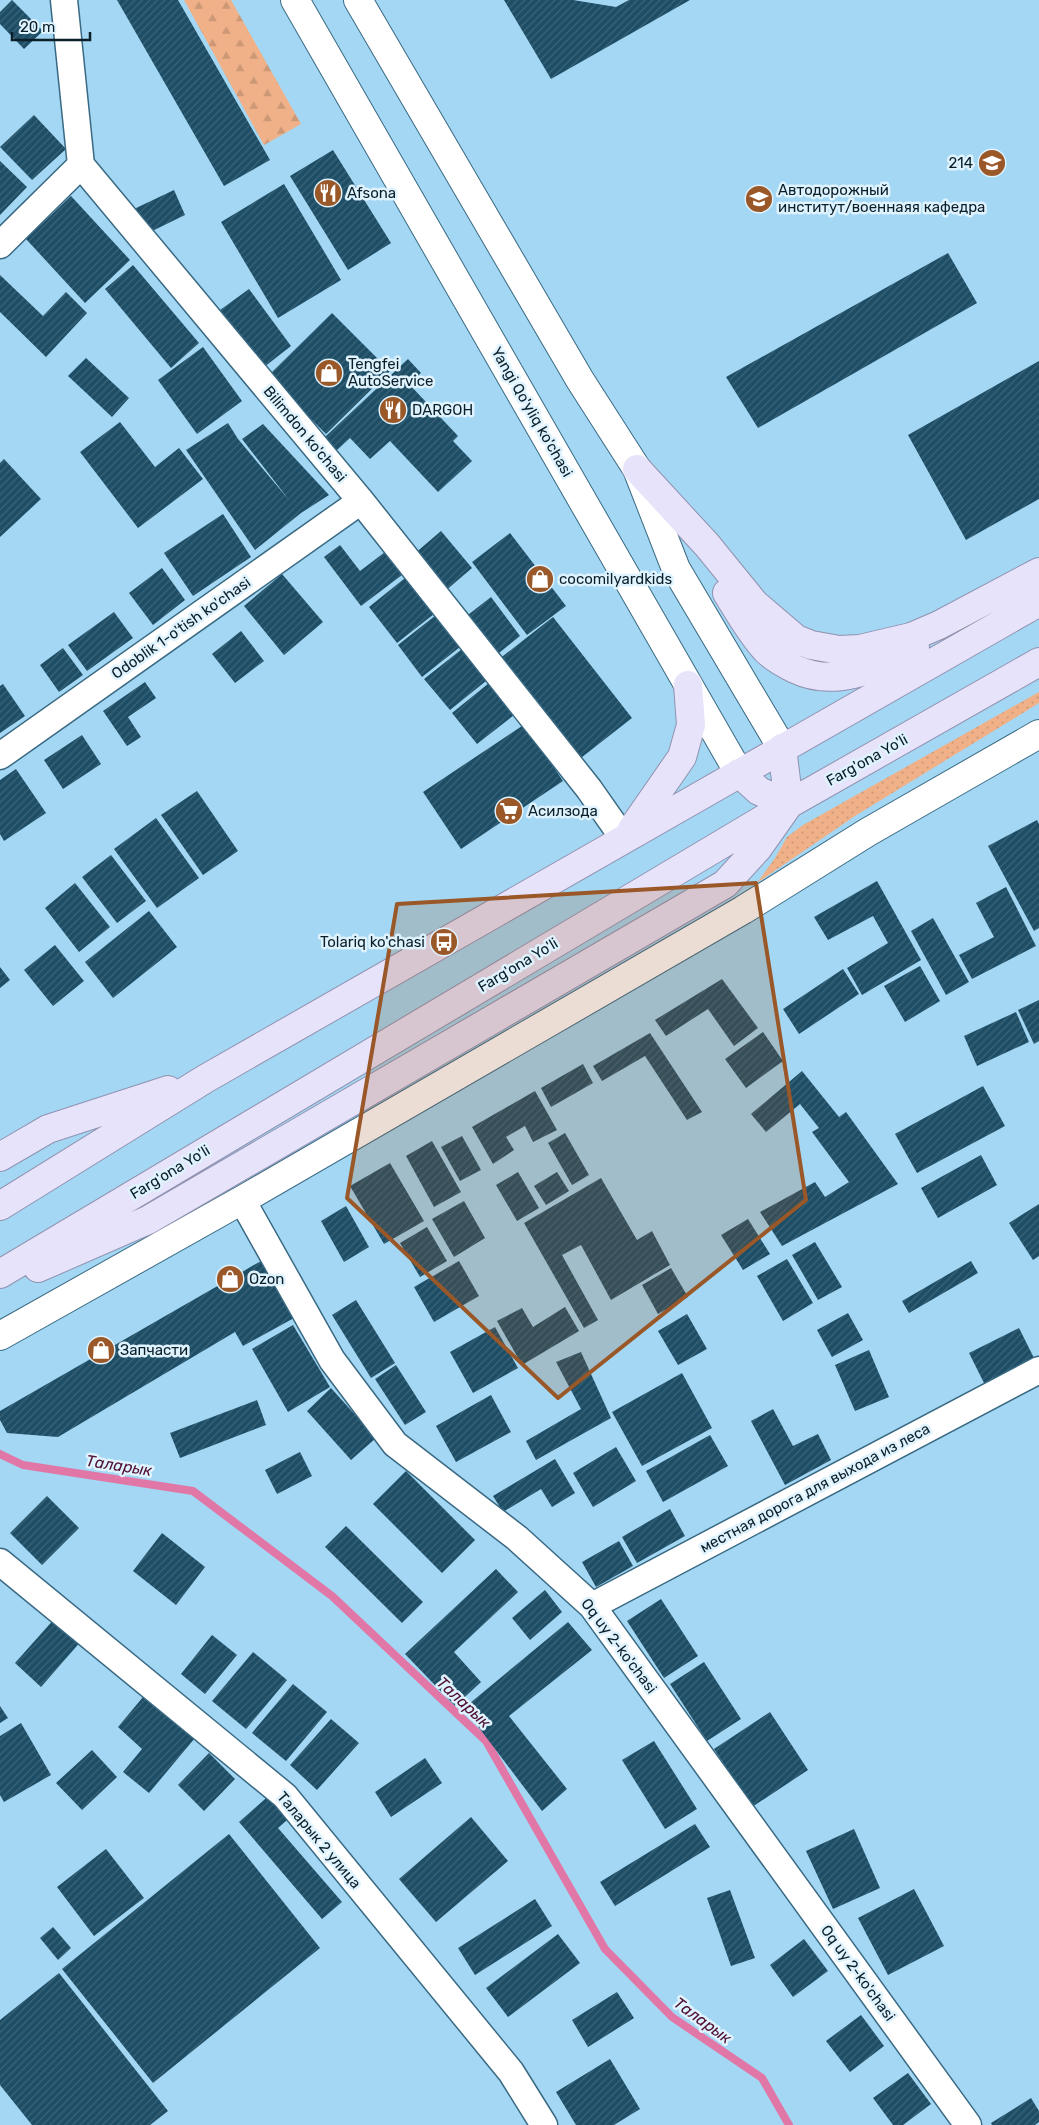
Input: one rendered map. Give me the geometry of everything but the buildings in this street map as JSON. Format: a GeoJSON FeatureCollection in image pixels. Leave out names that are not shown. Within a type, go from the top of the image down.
{"type":"FeatureCollection","features":[{"type":"Feature","properties":{"kind":"main road","name":"Yangi Qo'yliq ko'chasi"},"geometry":{"type":"LineString","coordinates":[[295,0],[739,773],[759,791],[789,804]]}},
{"type":"Feature","properties":{"kind":"main road"},"geometry":{"type":"LineString","coordinates":[[358,0],[573,368],[638,469],[707,545],[754,604],[774,621],[796,638],[828,649],[860,649],[911,637],[940,625],[1039,572]]}},
{"type":"Feature","properties":{"kind":"main road"},"geometry":{"type":"LineString","coordinates":[[0,1285],[148,1220],[725,884],[758,848],[789,804],[782,748],[676,569],[638,469]]}},
{"type":"Feature","properties":{"kind":"main road"},"geometry":{"type":"LineString","coordinates":[[680,516],[728,595],[766,650],[783,663],[818,677],[862,673],[1039,585]]}},
{"type":"Feature","properties":{"kind":"main road"},"geometry":{"type":"LineString","coordinates":[[0,1206],[205,1079],[1039,602]]}},
{"type":"Feature","properties":{"kind":"main road","name":"Farg'ona Yo'li"},"geometry":{"type":"LineString","coordinates":[[0,1274],[789,804],[1039,662]]}},
{"type":"Feature","properties":{"kind":"main road"},"geometry":{"type":"LineString","coordinates":[[624,839],[660,792],[682,757],[691,725],[688,685]]}},
{"type":"Feature","properties":{"kind":"main road"},"geometry":{"type":"LineString","coordinates":[[0,1336],[242,1200],[742,910],[868,832],[1039,734]]}},
{"type":"Feature","properties":{"kind":"main road"},"geometry":{"type":"LineString","coordinates":[[0,1157],[48,1129],[205,1079]]}},
{"type":"Feature","properties":{"kind":"street"},"geometry":{"type":"LineString","coordinates":[[0,245],[82,165],[64,0]]}},
{"type":"Feature","properties":{"kind":"street","name":"Bilimdon ko'chasi"},"geometry":{"type":"LineString","coordinates":[[82,165],[361,501],[589,789],[624,839]]}},
{"type":"Feature","properties":{"kind":"street","name":"Odoblik 1-o'tish ko'chasi"},"geometry":{"type":"LineString","coordinates":[[0,756],[361,501]]}},
{"type":"Feature","properties":{"kind":"street","name":"Oq uy 2-ko'chasi"},"geometry":{"type":"LineString","coordinates":[[242,1200],[332,1360],[395,1444],[517,1538],[592,1606],[968,2125]]}},
{"type":"Feature","properties":{"kind":"street","name":"местная дорога для выхода из леса"},"geometry":{"type":"LineString","coordinates":[[592,1606],[1039,1370]]}},
{"type":"Feature","properties":{"kind":"street","name":"Таларык 2 улица"},"geometry":{"type":"LineString","coordinates":[[0,1562],[285,1796],[511,2072],[544,2125]]}},
{"type":"Feature","properties":{"kind":"highlighted area"},"geometry":{"type":"Polygon","coordinates":[[[756,883],[806,1200],[558,1398],[347,1198],[397,904],[756,883]]]}},
{"type":"Feature","properties":{"kind":"green space"},"geometry":{"type":"Polygon","coordinates":[[[184,0],[231,0],[301,124],[264,145],[184,0]]]}},
{"type":"Feature","properties":{"kind":"green space"},"geometry":{"type":"Polygon","coordinates":[[[1039,692],[1039,703],[855,816],[757,883],[787,837],[803,825],[1039,692]]]}},
{"type":"Feature","properties":{"kind":"waterway","name":"Таларык"},"geometry":{"type":"LineString","coordinates":[[0,1454],[23,1465],[193,1491],[332,1596],[486,1741],[605,1949],[672,2017],[762,2078],[789,2125]]}},
{"type":"Feature","properties":{"kind":"place","name":"214"},"geometry":{"type":"Point","coordinates":[992,163]}},
{"type":"Feature","properties":{"kind":"place","name":"Afsona"},"geometry":{"type":"Point","coordinates":[328,193]}},
{"type":"Feature","properties":{"kind":"place","name":"Автодорожный институт/военнаяя кафедра"},"geometry":{"type":"Point","coordinates":[759,199]}},
{"type":"Feature","properties":{"kind":"place","name":"Tengfei AutoService"},"geometry":{"type":"Point","coordinates":[329,373]}},
{"type":"Feature","properties":{"kind":"place","name":"DARGOH"},"geometry":{"type":"Point","coordinates":[393,410]}},
{"type":"Feature","properties":{"kind":"place","name":"cocomilyardkids"},"geometry":{"type":"Point","coordinates":[540,579]}},
{"type":"Feature","properties":{"kind":"place","name":"Асилзода"},"geometry":{"type":"Point","coordinates":[509,811]}},
{"type":"Feature","properties":{"kind":"place","name":"Tolariq ko'chasi"},"geometry":{"type":"Point","coordinates":[444,942]}},
{"type":"Feature","properties":{"kind":"place","name":"Ozon"},"geometry":{"type":"Point","coordinates":[230,1279]}},
{"type":"Feature","properties":{"kind":"place","name":"Запчасти"},"geometry":{"type":"Point","coordinates":[101,1350]}}]}
